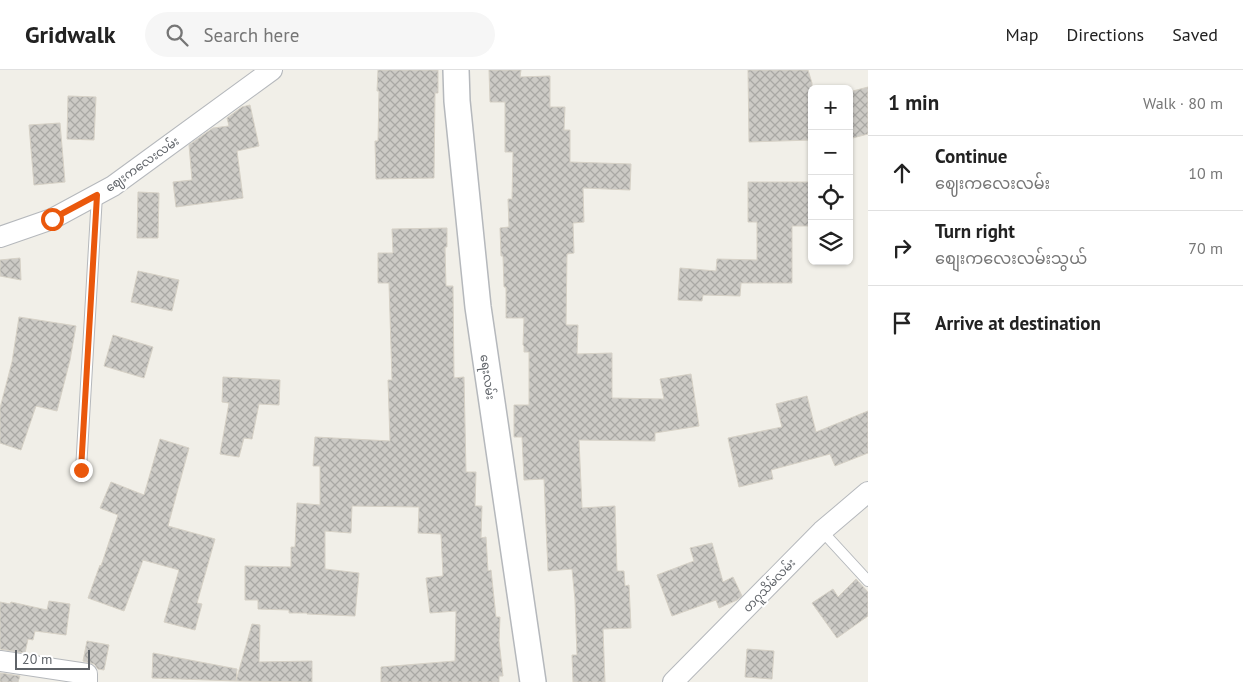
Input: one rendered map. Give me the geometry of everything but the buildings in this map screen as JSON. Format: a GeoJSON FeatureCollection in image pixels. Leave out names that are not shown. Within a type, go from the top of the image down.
{"type":"FeatureCollection","features":[{"type":"Feature","properties":{"kind":"street","name":"ဈေးကလေးလမ်း"},"geometry":{"type":"LineString","coordinates":[[0,237],[52,219],[113,186],[272,70]]}},
{"type":"Feature","properties":{"kind":"street","name":"ရေးလမ်း"},"geometry":{"type":"LineString","coordinates":[[456,70],[457,101],[478,307],[533,682]]}},
{"type":"Feature","properties":{"kind":"street","name":"တဂူသိမ်လမ်း"},"geometry":{"type":"LineString","coordinates":[[673,682],[822,531],[868,492]]}},
{"type":"Feature","properties":{"kind":"street"},"geometry":{"type":"LineString","coordinates":[[0,661],[87,674],[87,682]]}},
{"type":"Feature","properties":{"kind":"lane"},"geometry":{"type":"LineString","coordinates":[[81,470],[97,195]]}},
{"type":"Feature","properties":{"kind":"lane"},"geometry":{"type":"LineString","coordinates":[[822,531],[868,580]]}},
{"type":"Feature","properties":{"kind":"route"},"geometry":{"type":"LineString","coordinates":[[52,219],[97,195],[81,470]]}}]}
